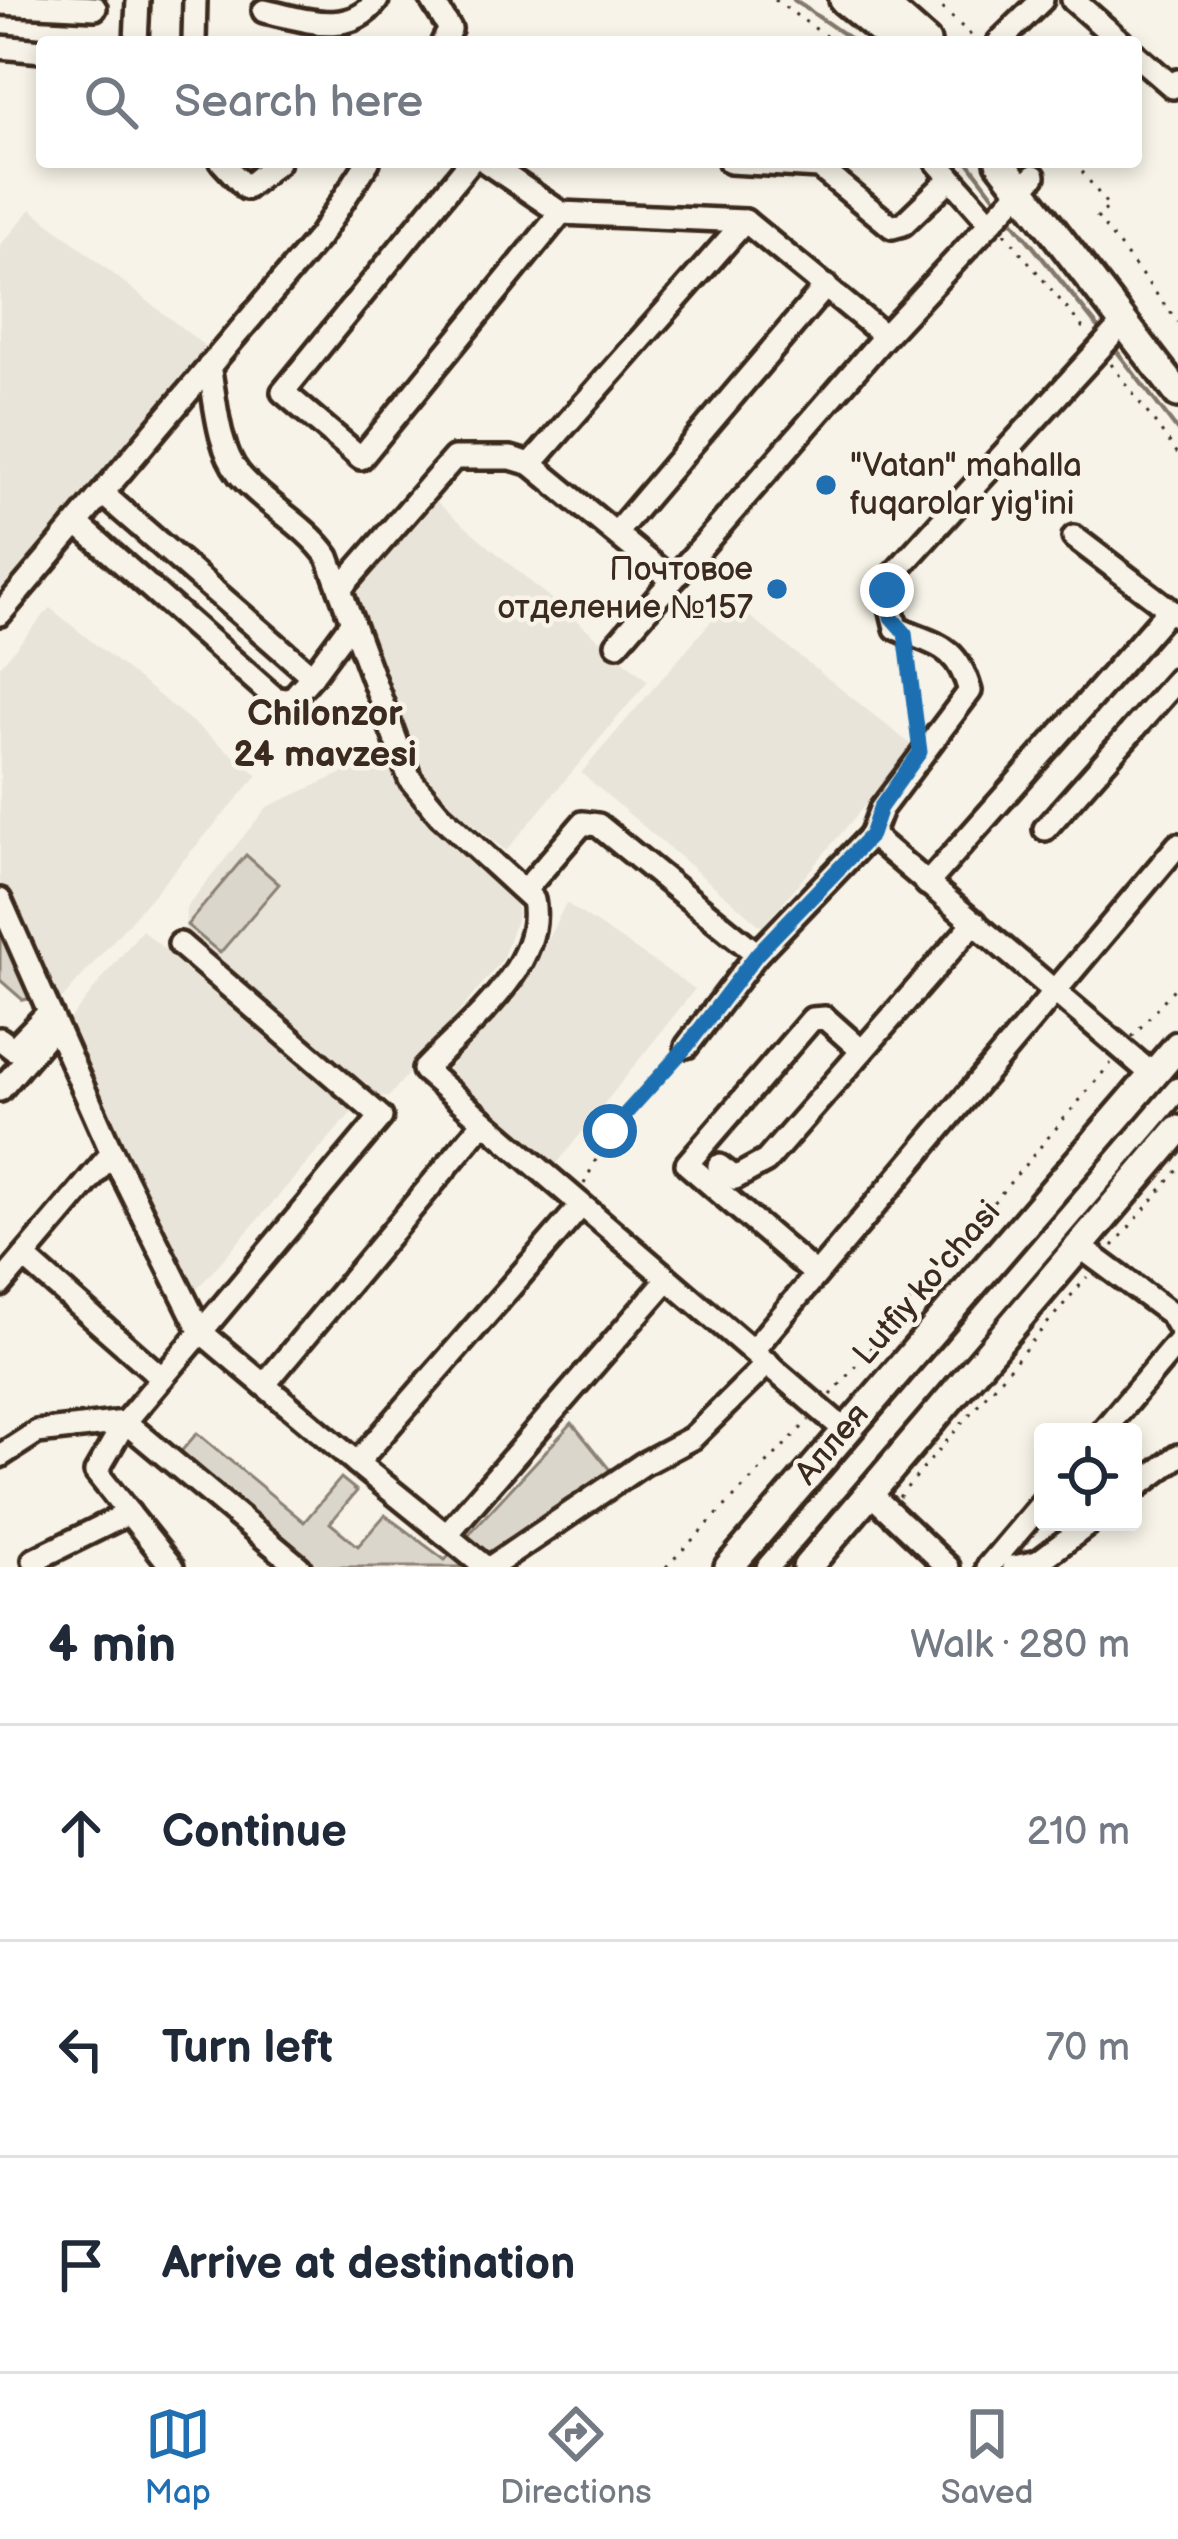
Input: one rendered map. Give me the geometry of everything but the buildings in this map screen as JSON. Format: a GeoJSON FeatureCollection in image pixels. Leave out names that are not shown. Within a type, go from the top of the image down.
{"type":"FeatureCollection","features":[{"type":"Feature","properties":{"kind":"main road"},"geometry":{"type":"LineString","coordinates":[[844,0],[888,36]]}},
{"type":"Feature","properties":{"kind":"main road"},"geometry":{"type":"LineString","coordinates":[[878,0],[919,36]]}},
{"type":"Feature","properties":{"kind":"main road"},"geometry":{"type":"LineString","coordinates":[[1026,175],[1108,335],[1178,393]]}},
{"type":"Feature","properties":{"kind":"main road"},"geometry":{"type":"LineString","coordinates":[[1026,175],[1178,365]]}},
{"type":"Feature","properties":{"kind":"main road","name":"Lutfiy ko'chasi"},"geometry":{"type":"LineString","coordinates":[[729,1567],[1166,1082],[1178,1046]]}},
{"type":"Feature","properties":{"kind":"main road"},"geometry":{"type":"LineString","coordinates":[[807,1567],[879,1502],[1089,1254],[1178,1130]]}},
{"type":"Feature","properties":{"kind":"street"},"geometry":{"type":"LineString","coordinates":[[136,36],[138,0]]}},
{"type":"Feature","properties":{"kind":"street"},"geometry":{"type":"LineString","coordinates":[[194,36],[195,0]]}},
{"type":"Feature","properties":{"kind":"street"},"geometry":{"type":"LineString","coordinates":[[264,10],[338,23],[366,14],[376,0]]}},
{"type":"Feature","properties":{"kind":"street"},"geometry":{"type":"LineString","coordinates":[[432,0],[452,36]]}},
{"type":"Feature","properties":{"kind":"street"},"geometry":{"type":"LineString","coordinates":[[1005,36],[1042,0]]}},
{"type":"Feature","properties":{"kind":"street"},"geometry":{"type":"LineString","coordinates":[[1073,0],[1114,36]]}},
{"type":"Feature","properties":{"kind":"street"},"geometry":{"type":"LineString","coordinates":[[0,3],[95,8]]}},
{"type":"Feature","properties":{"kind":"street"},"geometry":{"type":"LineString","coordinates":[[0,47],[36,50]]}},
{"type":"Feature","properties":{"kind":"street"},"geometry":{"type":"LineString","coordinates":[[1142,60],[1173,87],[1178,81]]}},
{"type":"Feature","properties":{"kind":"street"},"geometry":{"type":"LineString","coordinates":[[228,168],[246,188],[271,168]]}},
{"type":"Feature","properties":{"kind":"street"},"geometry":{"type":"LineString","coordinates":[[0,614],[319,237],[364,168]]}},
{"type":"Feature","properties":{"kind":"street"},"geometry":{"type":"LineString","coordinates":[[465,168],[283,392],[361,458],[561,213]]}},
{"type":"Feature","properties":{"kind":"street"},"geometry":{"type":"LineString","coordinates":[[495,168],[561,213],[745,221],[885,336]]}},
{"type":"Feature","properties":{"kind":"street"},"geometry":{"type":"LineString","coordinates":[[821,168],[892,227],[902,224],[944,170],[990,219]]}},
{"type":"Feature","properties":{"kind":"street"},"geometry":{"type":"LineString","coordinates":[[617,644],[1026,175]]}},
{"type":"Feature","properties":{"kind":"street"},"geometry":{"type":"LineString","coordinates":[[531,464],[745,221]]}},
{"type":"Feature","properties":{"kind":"street"},"geometry":{"type":"LineString","coordinates":[[616,533],[826,286]]}},
{"type":"Feature","properties":{"kind":"street"},"geometry":{"type":"LineString","coordinates":[[687,1046],[757,954],[871,835],[880,808],[970,691],[954,656],[919,632],[905,633],[891,617],[887,590],[892,575],[1108,335]]}},
{"type":"Feature","properties":{"kind":"street"},"geometry":{"type":"LineString","coordinates":[[209,366],[230,460],[242,477],[314,537],[340,590],[410,779],[440,815],[533,900],[535,925],[518,966],[424,1070],[847,1432]]}},
{"type":"Feature","properties":{"kind":"street"},"geometry":{"type":"LineString","coordinates":[[340,590],[454,458],[512,458],[531,464],[672,580]]}},
{"type":"Feature","properties":{"kind":"street"},"geometry":{"type":"LineString","coordinates":[[103,494],[312,676]]}},
{"type":"Feature","properties":{"kind":"street"},"geometry":{"type":"LineString","coordinates":[[78,524],[275,698],[290,701],[352,622]]}},
{"type":"Feature","properties":{"kind":"street"},"geometry":{"type":"LineString","coordinates":[[927,884],[1173,613],[1074,537]]}},
{"type":"Feature","properties":{"kind":"street"},"geometry":{"type":"LineString","coordinates":[[1045,829],[1178,679]]}},
{"type":"Feature","properties":{"kind":"street"},"geometry":{"type":"LineString","coordinates":[[525,890],[584,823],[598,825],[757,954]]}},
{"type":"Feature","properties":{"kind":"street"},"geometry":{"type":"LineString","coordinates":[[871,835],[1052,992],[1166,1082]]}},
{"type":"Feature","properties":{"kind":"street"},"geometry":{"type":"LineString","coordinates":[[0,900],[112,1153],[201,1332],[488,1567],[643,1464],[692,1438],[760,1356],[814,1272],[1178,845]]}},
{"type":"Feature","properties":{"kind":"street"},"geometry":{"type":"LineString","coordinates":[[719,1166],[736,1178],[766,1161],[975,922]]}},
{"type":"Feature","properties":{"kind":"street"},"geometry":{"type":"LineString","coordinates":[[172,1567],[96,1472],[125,1422],[380,1117],[180,944]]}},
{"type":"Feature","properties":{"kind":"street"},"geometry":{"type":"LineString","coordinates":[[814,1272],[687,1164],[812,1019],[824,1018],[862,1051]]}},
{"type":"Feature","properties":{"kind":"street"},"geometry":{"type":"LineString","coordinates":[[0,1039],[13,1049],[51,1020]]}},
{"type":"Feature","properties":{"kind":"street"},"geometry":{"type":"LineString","coordinates":[[0,1090],[51,1020]]}},
{"type":"Feature","properties":{"kind":"street","name":"Аллея"},"geometry":{"type":"LineString","coordinates":[[768,1567],[1166,1082]]}},
{"type":"Feature","properties":{"kind":"street"},"geometry":{"type":"LineString","coordinates":[[264,1385],[483,1123]]}},
{"type":"Feature","properties":{"kind":"street"},"geometry":{"type":"LineString","coordinates":[[0,1286],[112,1153]]}},
{"type":"Feature","properties":{"kind":"street"},"geometry":{"type":"LineString","coordinates":[[357,1463],[576,1204]]}},
{"type":"Feature","properties":{"kind":"street"},"geometry":{"type":"LineString","coordinates":[[1089,1254],[1171,1314],[1178,1326]]}},
{"type":"Feature","properties":{"kind":"street"},"geometry":{"type":"LineString","coordinates":[[24,1258],[163,1378]]}},
{"type":"Feature","properties":{"kind":"street"},"geometry":{"type":"LineString","coordinates":[[446,1535],[668,1280]]}},
{"type":"Feature","properties":{"kind":"street"},"geometry":{"type":"LineString","coordinates":[[1110,1423],[1178,1342]]}},
{"type":"Feature","properties":{"kind":"street"},"geometry":{"type":"LineString","coordinates":[[0,1456],[37,1432],[125,1422],[299,1567]]}},
{"type":"Feature","properties":{"kind":"street"},"geometry":{"type":"LineString","coordinates":[[1142,1483],[1178,1456]]}},
{"type":"Feature","properties":{"kind":"street"},"geometry":{"type":"LineString","coordinates":[[879,1502],[948,1567]]}},
{"type":"Feature","properties":{"kind":"street"},"geometry":{"type":"LineString","coordinates":[[34,1560],[129,1513]]}},
{"type":"Feature","properties":{"kind":"street"},"geometry":{"type":"LineString","coordinates":[[988,1567],[1034,1513]]}},
{"type":"Feature","properties":{"kind":"street"},"geometry":{"type":"LineString","coordinates":[[1014,1567],[1040,1564],[1079,1531]]}},
{"type":"Feature","properties":{"kind":"path"},"geometry":{"type":"LineString","coordinates":[[775,0],[826,36]]}},
{"type":"Feature","properties":{"kind":"path"},"geometry":{"type":"LineString","coordinates":[[934,0],[972,36]]}},
{"type":"Feature","properties":{"kind":"path"},"geometry":{"type":"LineString","coordinates":[[1080,168],[1109,207],[1097,217],[1178,322]]}},
{"type":"Feature","properties":{"kind":"path"},"geometry":{"type":"LineString","coordinates":[[990,219],[1108,335],[1178,454]]}},
{"type":"Feature","properties":{"kind":"path"},"geometry":{"type":"LineString","coordinates":[[905,633],[920,752]]}},
{"type":"Feature","properties":{"kind":"path"},"geometry":{"type":"LineString","coordinates":[[666,1567],[820,1408],[1178,984]]}},
{"type":"Feature","properties":{"kind":"path"},"geometry":{"type":"LineString","coordinates":[[576,1204],[610,1131],[687,1046]]}},
{"type":"Feature","properties":{"kind":"path"},"geometry":{"type":"LineString","coordinates":[[879,1502],[1089,1254],[1178,1170]]}},
{"type":"Feature","properties":{"kind":"shaded area"},"geometry":{"type":"Polygon","coordinates":[[[31,209],[211,351],[0,595],[0,246],[31,209]]]}},
{"type":"Feature","properties":{"kind":"shaded area"},"geometry":{"type":"Polygon","coordinates":[[[433,499],[648,681],[506,851],[421,780],[350,595],[433,499]]]}},
{"type":"Feature","properties":{"kind":"shaded area"},"geometry":{"type":"Polygon","coordinates":[[[729,600],[914,747],[762,927],[581,773],[729,600]]]}},
{"type":"Feature","properties":{"kind":"shaded area"},"geometry":{"type":"Polygon","coordinates":[[[50,608],[258,775],[57,1005],[0,884],[0,666],[50,608]]]}},
{"type":"Feature","properties":{"kind":"shaded area"},"geometry":{"type":"Polygon","coordinates":[[[388,753],[417,808],[514,892],[518,914],[502,960],[388,1098],[351,1085],[185,938],[186,908],[267,807],[388,753]]]}},
{"type":"Feature","properties":{"kind":"shaded area"},"geometry":{"type":"Polygon","coordinates":[[[246,855],[279,884],[220,953],[187,925],[246,855]]]}},
{"type":"Feature","properties":{"kind":"shaded area"},"geometry":{"type":"Polygon","coordinates":[[[566,903],[695,989],[552,1170],[443,1075],[533,969],[566,903]]]}},
{"type":"Feature","properties":{"kind":"shaded area"},"geometry":{"type":"Polygon","coordinates":[[[0,921],[35,997],[23,1000],[0,980],[0,921]]]}},
{"type":"Feature","properties":{"kind":"shaded area"},"geometry":{"type":"Polygon","coordinates":[[[142,930],[353,1111],[197,1289],[131,1167],[65,1025],[142,930]]]}},
{"type":"Feature","properties":{"kind":"shaded area"},"geometry":{"type":"Polygon","coordinates":[[[1178,1068],[1178,1107],[841,1508],[790,1567],[750,1567],[1178,1068]]]}},
{"type":"Feature","properties":{"kind":"shaded area"},"geometry":{"type":"Polygon","coordinates":[[[572,1423],[614,1475],[476,1567],[316,1567],[178,1455],[197,1433],[304,1522],[341,1478],[357,1491],[330,1523],[358,1546],[385,1515],[445,1560],[572,1423]]]}},
{"type":"Feature","properties":{"kind":"waterway"},"geometry":{"type":"LineString","coordinates":[[794,0],[846,36]]}},
{"type":"Feature","properties":{"kind":"waterway"},"geometry":{"type":"LineString","coordinates":[[973,168],[1000,204]]}},
{"type":"Feature","properties":{"kind":"waterway"},"geometry":{"type":"LineString","coordinates":[[1007,214],[1105,336]]}},
{"type":"Feature","properties":{"kind":"waterway"},"geometry":{"type":"LineString","coordinates":[[1112,345],[1178,431]]}},
{"type":"Feature","properties":{"kind":"place","name":"\"Vatan\" mahalla fuqarolar yig'ini"},"geometry":{"type":"Point","coordinates":[826,485]}},
{"type":"Feature","properties":{"kind":"place","name":"Почтовое отделение №157"},"geometry":{"type":"Point","coordinates":[777,589]}},
{"type":"Feature","properties":{"kind":"district","name":"Chilonzor 24 mavzesi"},"geometry":{"type":"Point","coordinates":[325,734]}},
{"type":"Feature","properties":{"kind":"route"},"geometry":{"type":"LineString","coordinates":[[610,1131],[687,1046],[757,954],[871,835],[880,808],[920,752],[905,633],[891,617],[887,590]]}}]}
